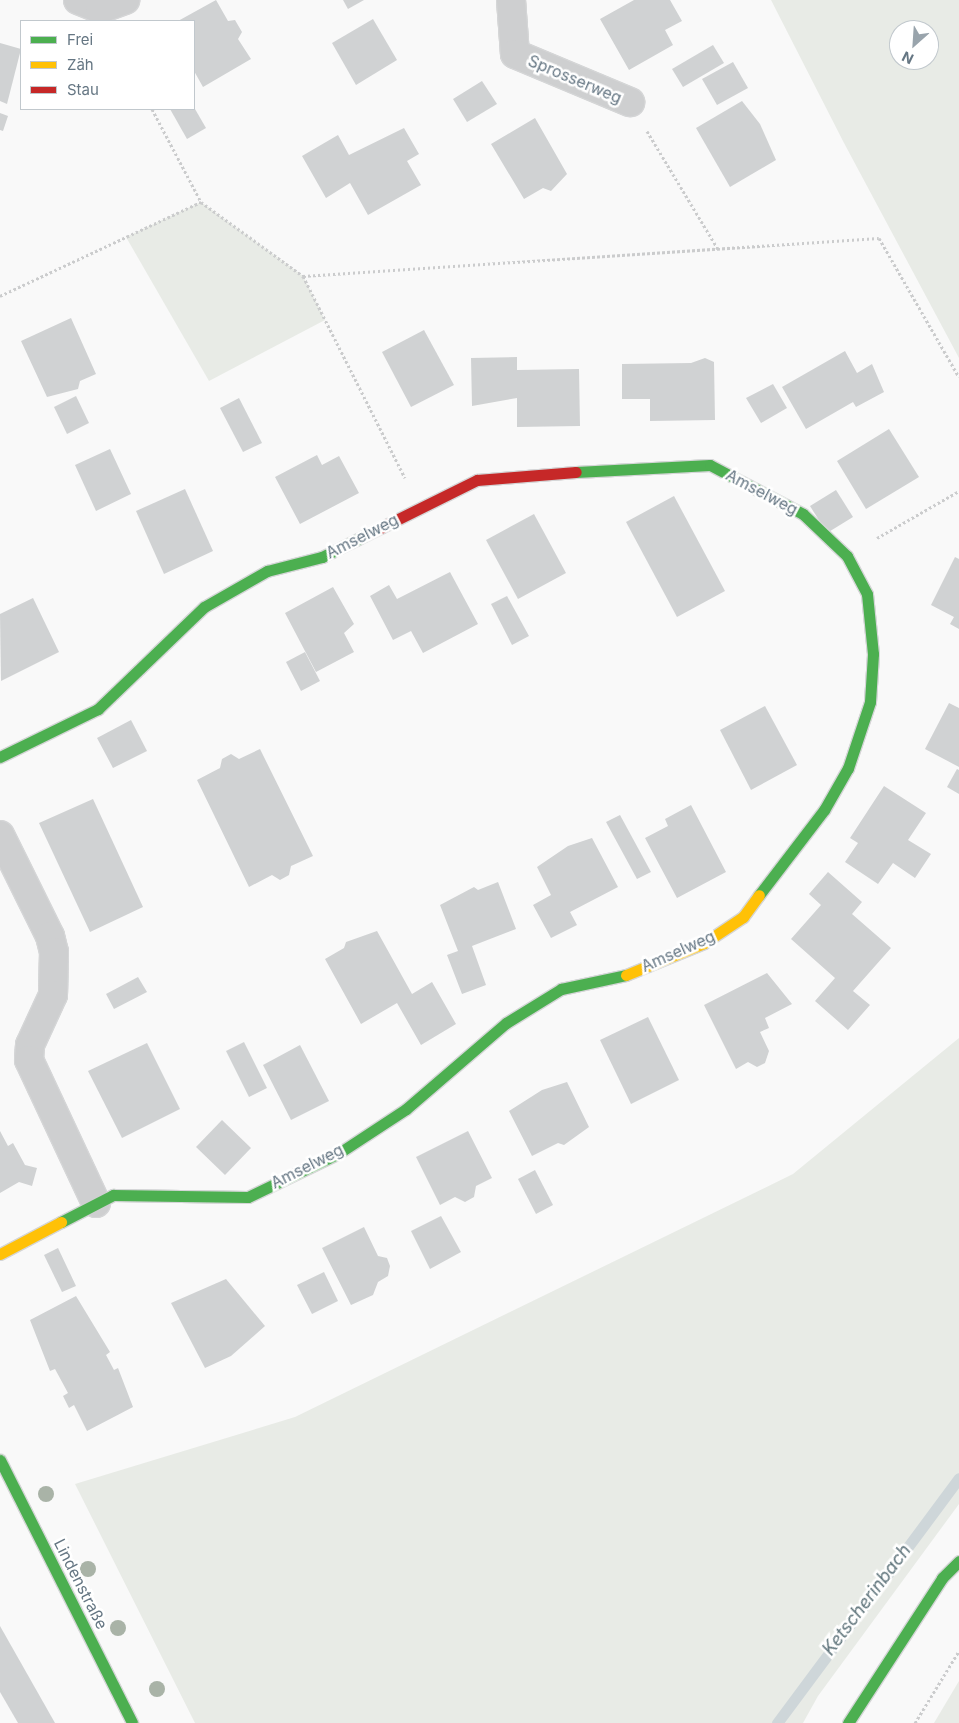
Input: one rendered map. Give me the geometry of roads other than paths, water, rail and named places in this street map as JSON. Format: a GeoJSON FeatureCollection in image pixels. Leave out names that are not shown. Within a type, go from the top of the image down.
{"type":"FeatureCollection","features":[{"type":"Feature","properties":{"kind":"street"},"geometry":{"type":"LineString","coordinates":[[78,0],[100,9],[125,0]]}},
{"type":"Feature","properties":{"kind":"street","name":"Sprosserweg"},"geometry":{"type":"LineString","coordinates":[[511,0],[515,54],[630,102]]}},
{"type":"Feature","properties":{"kind":"street","name":"Amselweg"},"geometry":{"type":"LineString","coordinates":[[0,757],[98,709],[204,607],[267,571],[322,557],[420,506],[477,480],[666,464],[710,465],[803,514],[847,556],[867,594],[873,654],[870,702],[848,768],[824,810],[743,916],[704,943],[626,975],[562,989],[506,1023],[406,1109],[339,1153],[248,1197],[113,1194],[0,1254]]}},
{"type":"Feature","properties":{"kind":"street"},"geometry":{"type":"LineString","coordinates":[[0,835],[50,936],[54,952],[53,995],[30,1045],[29,1060],[96,1203]]}},
{"type":"Feature","properties":{"kind":"street","name":"Lindenstraße"},"geometry":{"type":"LineString","coordinates":[[0,1460],[132,1723]]}},
{"type":"Feature","properties":{"kind":"street"},"geometry":{"type":"LineString","coordinates":[[848,1723],[942,1578],[959,1561]]}},
{"type":"Feature","properties":{"kind":"waterway","name":"Ketscherinbach"},"geometry":{"type":"LineString","coordinates":[[777,1723],[959,1478]]}}]}
